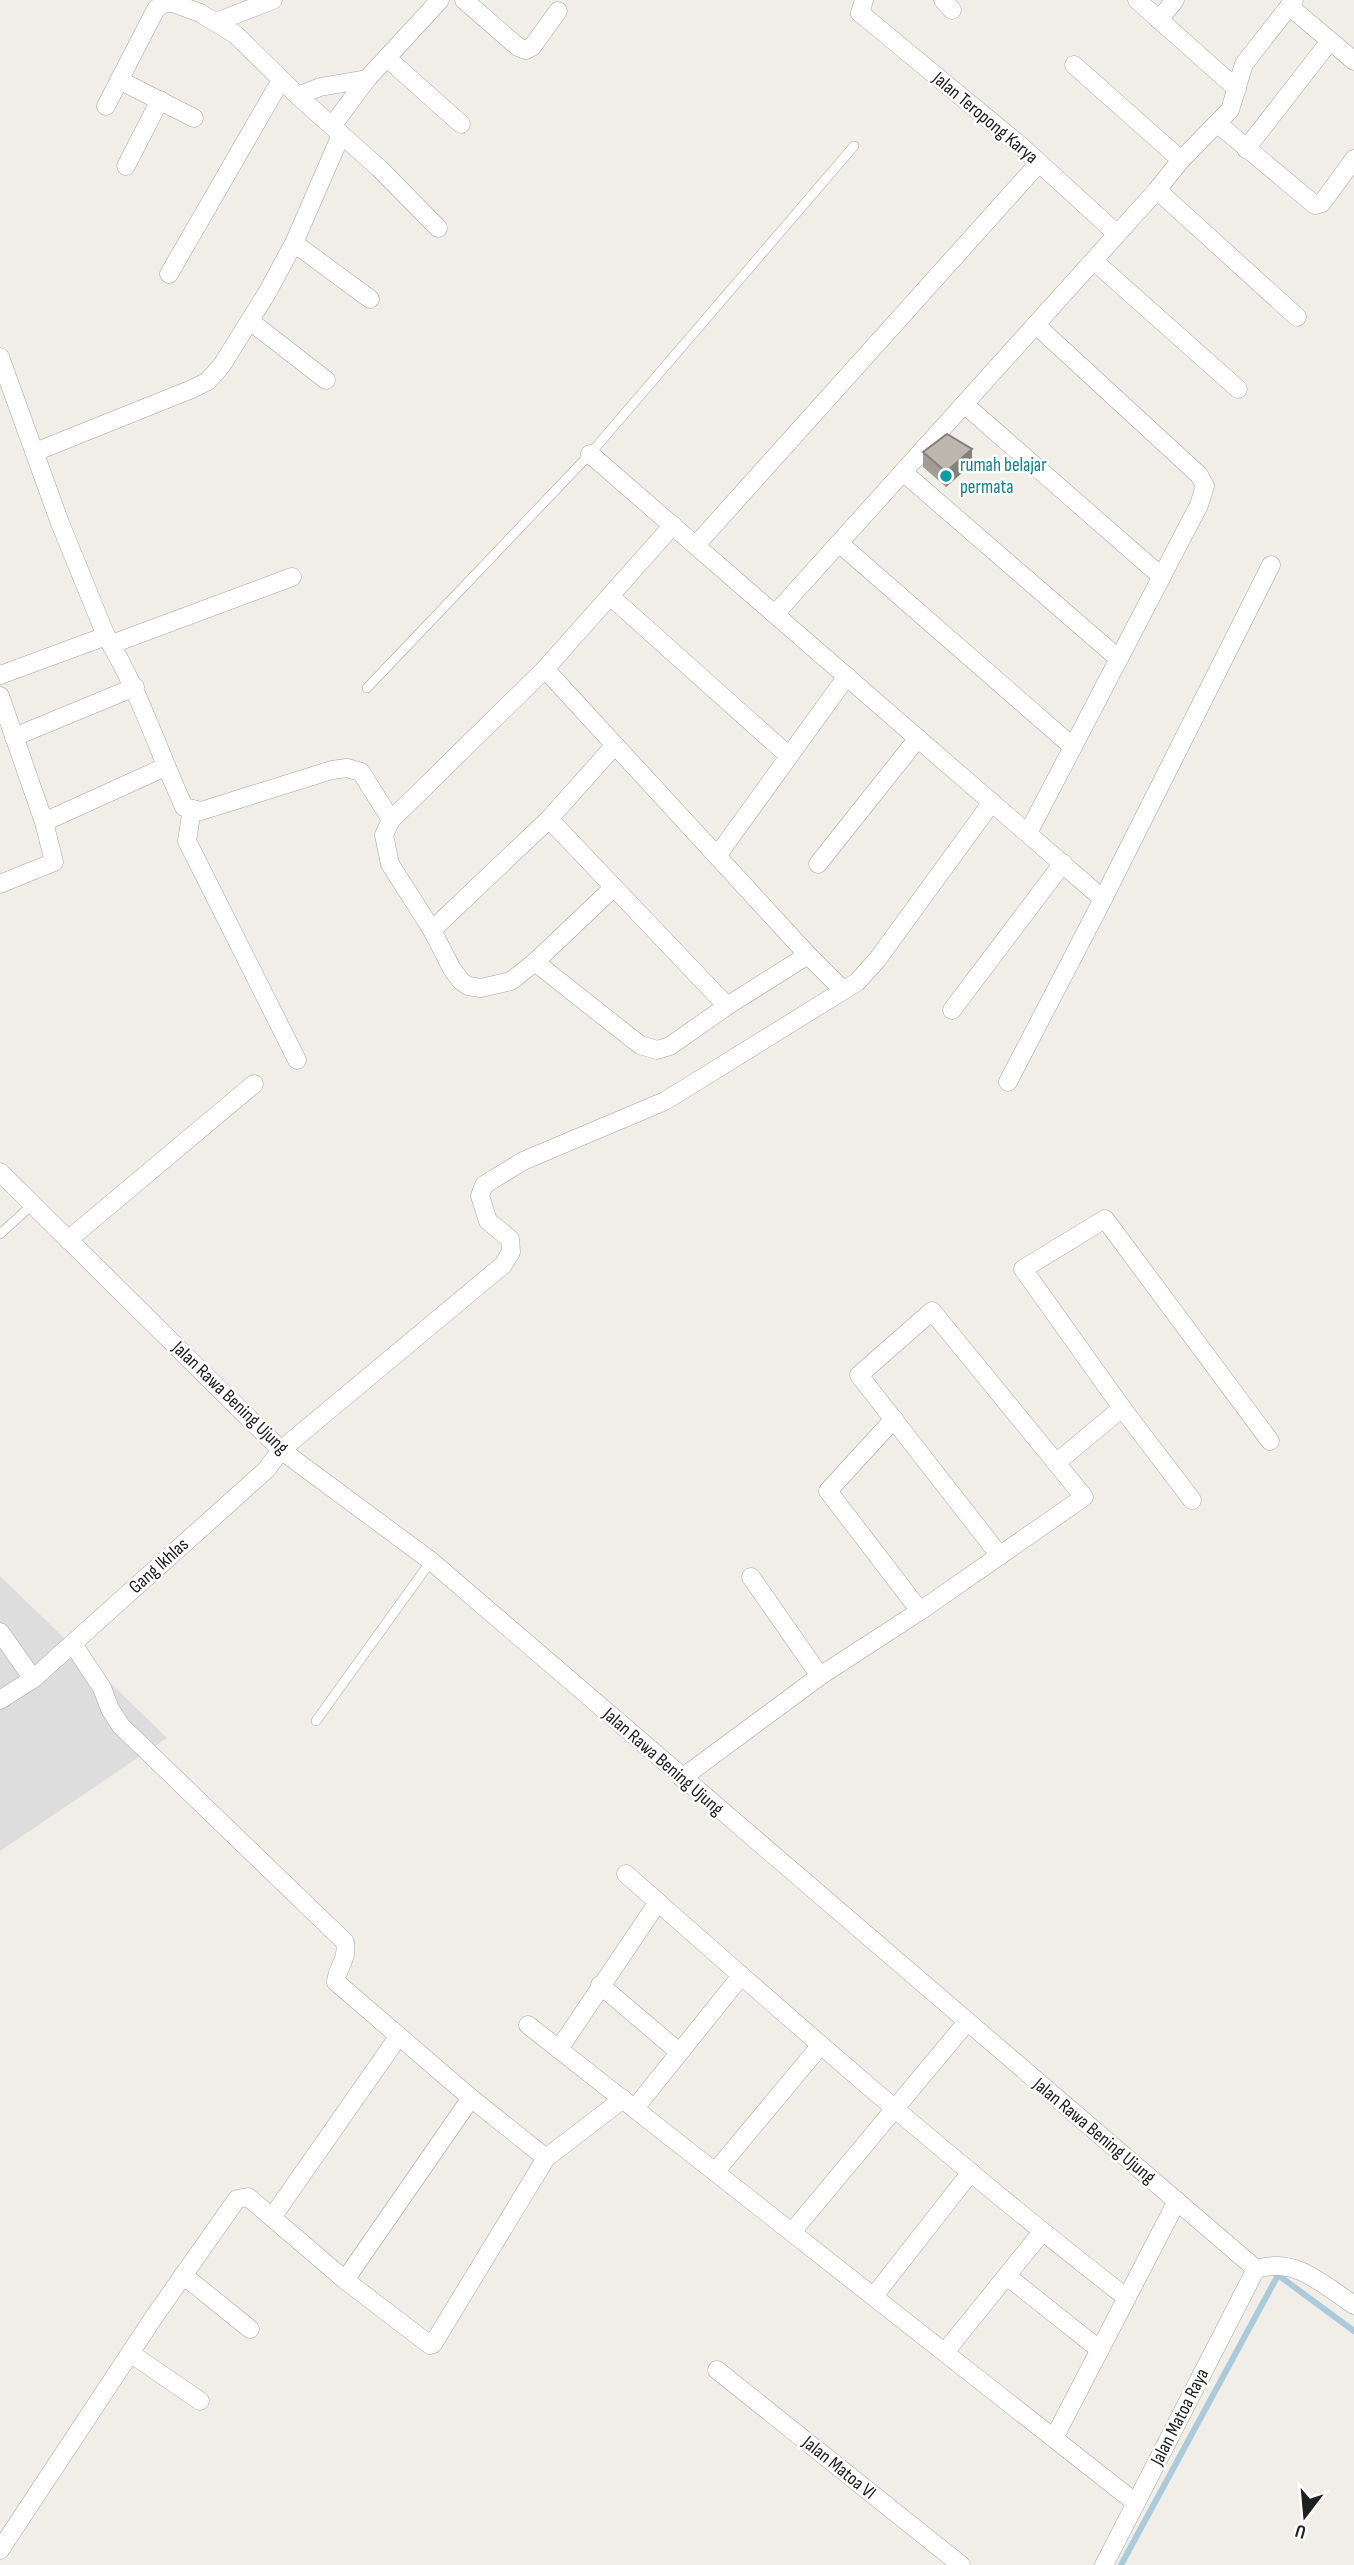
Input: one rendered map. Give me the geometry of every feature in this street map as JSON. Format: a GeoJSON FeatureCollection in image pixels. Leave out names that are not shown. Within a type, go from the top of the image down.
{"type":"FeatureCollection","features":[{"type":"Feature","properties":{"kind":"street"},"geometry":{"type":"LineString","coordinates":[[216,22],[273,0]]}},
{"type":"Feature","properties":{"kind":"street"},"geometry":{"type":"LineString","coordinates":[[464,0],[517,47],[526,50],[532,47],[558,11]]}},
{"type":"Feature","properties":{"kind":"street","name":"Jalan Teropong Karya"},"geometry":{"type":"LineString","coordinates":[[864,0],[860,13],[1039,163],[1117,234]]}},
{"type":"Feature","properties":{"kind":"street"},"geometry":{"type":"LineString","coordinates":[[1137,0],[1237,89]]}},
{"type":"Feature","properties":{"kind":"street"},"geometry":{"type":"LineString","coordinates":[[1159,20],[1175,0]]}},
{"type":"Feature","properties":{"kind":"street"},"geometry":{"type":"LineString","coordinates":[[34,452],[208,381],[222,365],[250,321],[294,243],[337,130],[367,79],[436,2]]}},
{"type":"Feature","properties":{"kind":"street"},"geometry":{"type":"LineString","coordinates":[[106,106],[156,9],[164,3],[173,3],[200,13],[236,35],[298,96],[379,168],[439,228]]}},
{"type":"Feature","properties":{"kind":"street"},"geometry":{"type":"LineString","coordinates":[[775,614],[1094,261],[1181,160],[1230,110],[1244,64],[1291,3],[1354,61]]}},
{"type":"Feature","properties":{"kind":"street"},"geometry":{"type":"LineString","coordinates":[[1246,149],[1330,41]]}},
{"type":"Feature","properties":{"kind":"street"},"geometry":{"type":"LineString","coordinates":[[387,58],[461,124]]}},
{"type":"Feature","properties":{"kind":"street"},"geometry":{"type":"LineString","coordinates":[[1074,65],[1181,160]]}},
{"type":"Feature","properties":{"kind":"street"},"geometry":{"type":"LineString","coordinates":[[169,274],[281,79]]}},
{"type":"Feature","properties":{"kind":"street"},"geometry":{"type":"LineString","coordinates":[[298,96],[320,87],[367,79]]}},
{"type":"Feature","properties":{"kind":"street"},"geometry":{"type":"LineString","coordinates":[[120,80],[194,118]]}},
{"type":"Feature","properties":{"kind":"street"},"geometry":{"type":"LineString","coordinates":[[126,166],[160,100]]}},
{"type":"Feature","properties":{"kind":"street"},"geometry":{"type":"LineString","coordinates":[[1218,124],[1315,205],[1322,204],[1354,159]]}},
{"type":"Feature","properties":{"kind":"street"},"geometry":{"type":"LineString","coordinates":[[696,545],[1039,163]]}},
{"type":"Feature","properties":{"kind":"street"},"geometry":{"type":"LineString","coordinates":[[1157,190],[1297,317]]}},
{"type":"Feature","properties":{"kind":"street"},"geometry":{"type":"LineString","coordinates":[[294,243],[370,299]]}},
{"type":"Feature","properties":{"kind":"street"},"geometry":{"type":"LineString","coordinates":[[1094,261],[1238,389]]}},
{"type":"Feature","properties":{"kind":"street"},"geometry":{"type":"LineString","coordinates":[[250,321],[326,380]]}},
{"type":"Feature","properties":{"kind":"street"},"geometry":{"type":"LineString","coordinates":[[1028,833],[1199,505],[1205,486],[1199,475],[1036,325]]}},
{"type":"Feature","properties":{"kind":"street"},"geometry":{"type":"LineString","coordinates":[[0,357],[34,452],[109,640],[135,687],[165,767],[184,807],[201,811],[332,770],[347,768],[360,772],[391,820]]}},
{"type":"Feature","properties":{"kind":"street"},"geometry":{"type":"LineString","coordinates":[[964,404],[1162,577]]}},
{"type":"Feature","properties":{"kind":"street"},"geometry":{"type":"LineString","coordinates":[[590,454],[1103,899]]}},
{"type":"Feature","properties":{"kind":"street"},"geometry":{"type":"LineString","coordinates":[[903,472],[1119,659]]}},
{"type":"Feature","properties":{"kind":"street"},"geometry":{"type":"LineString","coordinates":[[614,887],[535,962],[511,981],[481,988],[468,986],[452,969],[432,930],[390,864],[384,835],[391,820],[545,669],[673,526]]}},
{"type":"Feature","properties":{"kind":"street"},"geometry":{"type":"LineString","coordinates":[[839,543],[1073,747]]}},
{"type":"Feature","properties":{"kind":"street"},"geometry":{"type":"LineString","coordinates":[[1008,1082],[1271,565]]}},
{"type":"Feature","properties":{"kind":"street"},"geometry":{"type":"LineString","coordinates":[[0,675],[292,577]]}},
{"type":"Feature","properties":{"kind":"street"},"geometry":{"type":"LineString","coordinates":[[610,596],[789,756]]}},
{"type":"Feature","properties":{"kind":"street"},"geometry":{"type":"LineString","coordinates":[[545,669],[842,989],[857,982],[877,960],[992,802]]}},
{"type":"Feature","properties":{"kind":"street"},"geometry":{"type":"LineString","coordinates":[[717,856],[847,676]]}},
{"type":"Feature","properties":{"kind":"street"},"geometry":{"type":"LineString","coordinates":[[14,737],[135,687]]}},
{"type":"Feature","properties":{"kind":"street"},"geometry":{"type":"LineString","coordinates":[[0,696],[44,822],[54,862],[0,884]]}},
{"type":"Feature","properties":{"kind":"street"},"geometry":{"type":"LineString","coordinates":[[818,864],[918,738]]}},
{"type":"Feature","properties":{"kind":"street"},"geometry":{"type":"LineString","coordinates":[[432,930],[549,819],[615,745]]}},
{"type":"Feature","properties":{"kind":"street"},"geometry":{"type":"LineString","coordinates":[[44,822],[165,767]]}},
{"type":"Feature","properties":{"kind":"street"},"geometry":{"type":"LineString","coordinates":[[192,809],[187,841],[297,1060]]}},
{"type":"Feature","properties":{"kind":"street"},"geometry":{"type":"LineString","coordinates":[[549,819],[727,1006]]}},
{"type":"Feature","properties":{"kind":"street"},"geometry":{"type":"LineString","coordinates":[[952,1010],[1063,863]]}},
{"type":"Feature","properties":{"kind":"street"},"geometry":{"type":"LineString","coordinates":[[535,962],[640,1045],[657,1050],[670,1046],[808,955]]}},
{"type":"Feature","properties":{"kind":"street","name":"Gang Ikhlas"},"geometry":{"type":"LineString","coordinates":[[0,1700],[33,1679],[266,1470],[281,1450],[503,1265],[511,1252],[510,1240],[488,1221],[480,1196],[484,1185],[523,1161],[665,1101],[842,989]]}},
{"type":"Feature","properties":{"kind":"street"},"geometry":{"type":"LineString","coordinates":[[68,1240],[254,1084]]}},
{"type":"Feature","properties":{"kind":"street","name":"Jalan Rawa Bening Ujung"},"geometry":{"type":"LineString","coordinates":[[0,1172],[281,1450],[431,1561],[1256,2269]]}},
{"type":"Feature","properties":{"kind":"street"},"geometry":{"type":"LineString","coordinates":[[1192,1500],[1122,1408],[1023,1269],[1105,1219],[1270,1441]]}},
{"type":"Feature","properties":{"kind":"street"},"geometry":{"type":"LineString","coordinates":[[682,1778],[820,1676],[920,1611],[1000,1556],[1084,1497],[932,1311],[859,1375],[1000,1556]]}},
{"type":"Feature","properties":{"kind":"street"},"geometry":{"type":"LineString","coordinates":[[1056,1463],[1122,1408]]}},
{"type":"Feature","properties":{"kind":"street"},"geometry":{"type":"LineString","coordinates":[[894,1419],[828,1491],[920,1611]]}},
{"type":"Feature","properties":{"kind":"street"},"geometry":{"type":"LineString","coordinates":[[751,1577],[820,1676]]}},
{"type":"Feature","properties":{"kind":"street"},"geometry":{"type":"LineString","coordinates":[[0,1632],[33,1679]]}},
{"type":"Feature","properties":{"kind":"street"},"geometry":{"type":"LineString","coordinates":[[73,1644],[102,1688],[110,1709],[121,1726],[345,1942],[347,1954],[337,1973],[336,1982],[398,2037],[546,2158]]}},
{"type":"Feature","properties":{"kind":"street"},"geometry":{"type":"LineString","coordinates":[[626,1874],[820,2046],[1042,2232],[1127,2298]]}},
{"type":"Feature","properties":{"kind":"street"},"geometry":{"type":"LineString","coordinates":[[559,2049],[657,1902]]}},
{"type":"Feature","properties":{"kind":"street"},"geometry":{"type":"LineString","coordinates":[[0,2550],[130,2353],[237,2199],[248,2197],[345,2280],[426,2344],[433,2344],[546,2158],[629,2104],[679,2052],[741,1976]]}},
{"type":"Feature","properties":{"kind":"street"},"geometry":{"type":"LineString","coordinates":[[600,1985],[679,2052]]}},
{"type":"Feature","properties":{"kind":"street"},"geometry":{"type":"LineString","coordinates":[[792,2232],[967,2022]]}},
{"type":"Feature","properties":{"kind":"street"},"geometry":{"type":"LineString","coordinates":[[528,2025],[1136,2503]]}},
{"type":"Feature","properties":{"kind":"street"},"geometry":{"type":"LineString","coordinates":[[273,2216],[398,2037]]}},
{"type":"Feature","properties":{"kind":"street"},"geometry":{"type":"LineString","coordinates":[[715,2172],[820,2046]]}},
{"type":"Feature","properties":{"kind":"street"},"geometry":{"type":"LineString","coordinates":[[345,2280],[471,2098]]}},
{"type":"Feature","properties":{"kind":"street"},"geometry":{"type":"LineString","coordinates":[[874,2297],[971,2172]]}},
{"type":"Feature","properties":{"kind":"street"},"geometry":{"type":"LineString","coordinates":[[1054,2438],[1177,2201]]}},
{"type":"Feature","properties":{"kind":"street"},"geometry":{"type":"LineString","coordinates":[[945,2353],[1042,2232]]}},
{"type":"Feature","properties":{"kind":"street"},"geometry":{"type":"LineString","coordinates":[[1256,2269],[1270,2264],[1296,2267],[1354,2305]]}},
{"type":"Feature","properties":{"kind":"street","name":"Jalan Matoa Raya"},"geometry":{"type":"LineString","coordinates":[[1104,2565],[1256,2269]]}},
{"type":"Feature","properties":{"kind":"street"},"geometry":{"type":"LineString","coordinates":[[183,2275],[250,2329]]}},
{"type":"Feature","properties":{"kind":"street"},"geometry":{"type":"LineString","coordinates":[[1007,2276],[1100,2350]]}},
{"type":"Feature","properties":{"kind":"street"},"geometry":{"type":"LineString","coordinates":[[130,2353],[200,2402]]}},
{"type":"Feature","properties":{"kind":"street","name":"Jalan Matoa VI"},"geometry":{"type":"LineString","coordinates":[[717,2371],[961,2565]]}},
{"type":"Feature","properties":{"kind":"lane"},"geometry":{"type":"LineString","coordinates":[[367,688],[590,454],[854,146]]}},
{"type":"Feature","properties":{"kind":"lane"},"geometry":{"type":"LineString","coordinates":[[0,1234],[33,1204]]}},
{"type":"Feature","properties":{"kind":"lane"},"geometry":{"type":"LineString","coordinates":[[316,1721],[431,1561]]}},
{"type":"Feature","properties":{"kind":"shaded area"},"geometry":{"type":"Polygon","coordinates":[[[0,1576],[167,1738],[0,1851],[0,1576]]]}},
{"type":"Feature","properties":{"kind":"building"},"geometry":{"type":"Polygon","coordinates":[[[947,434],[972,449],[946,472],[923,452],[947,434]]]}},
{"type":"Feature","properties":{"kind":"waterway"},"geometry":{"type":"LineString","coordinates":[[1121,2565],[1278,2275],[1354,2331]]}},
{"type":"Feature","properties":{"kind":"place","name":"rumah belajar permata"},"geometry":{"type":"Point","coordinates":[946,476]}}]}
